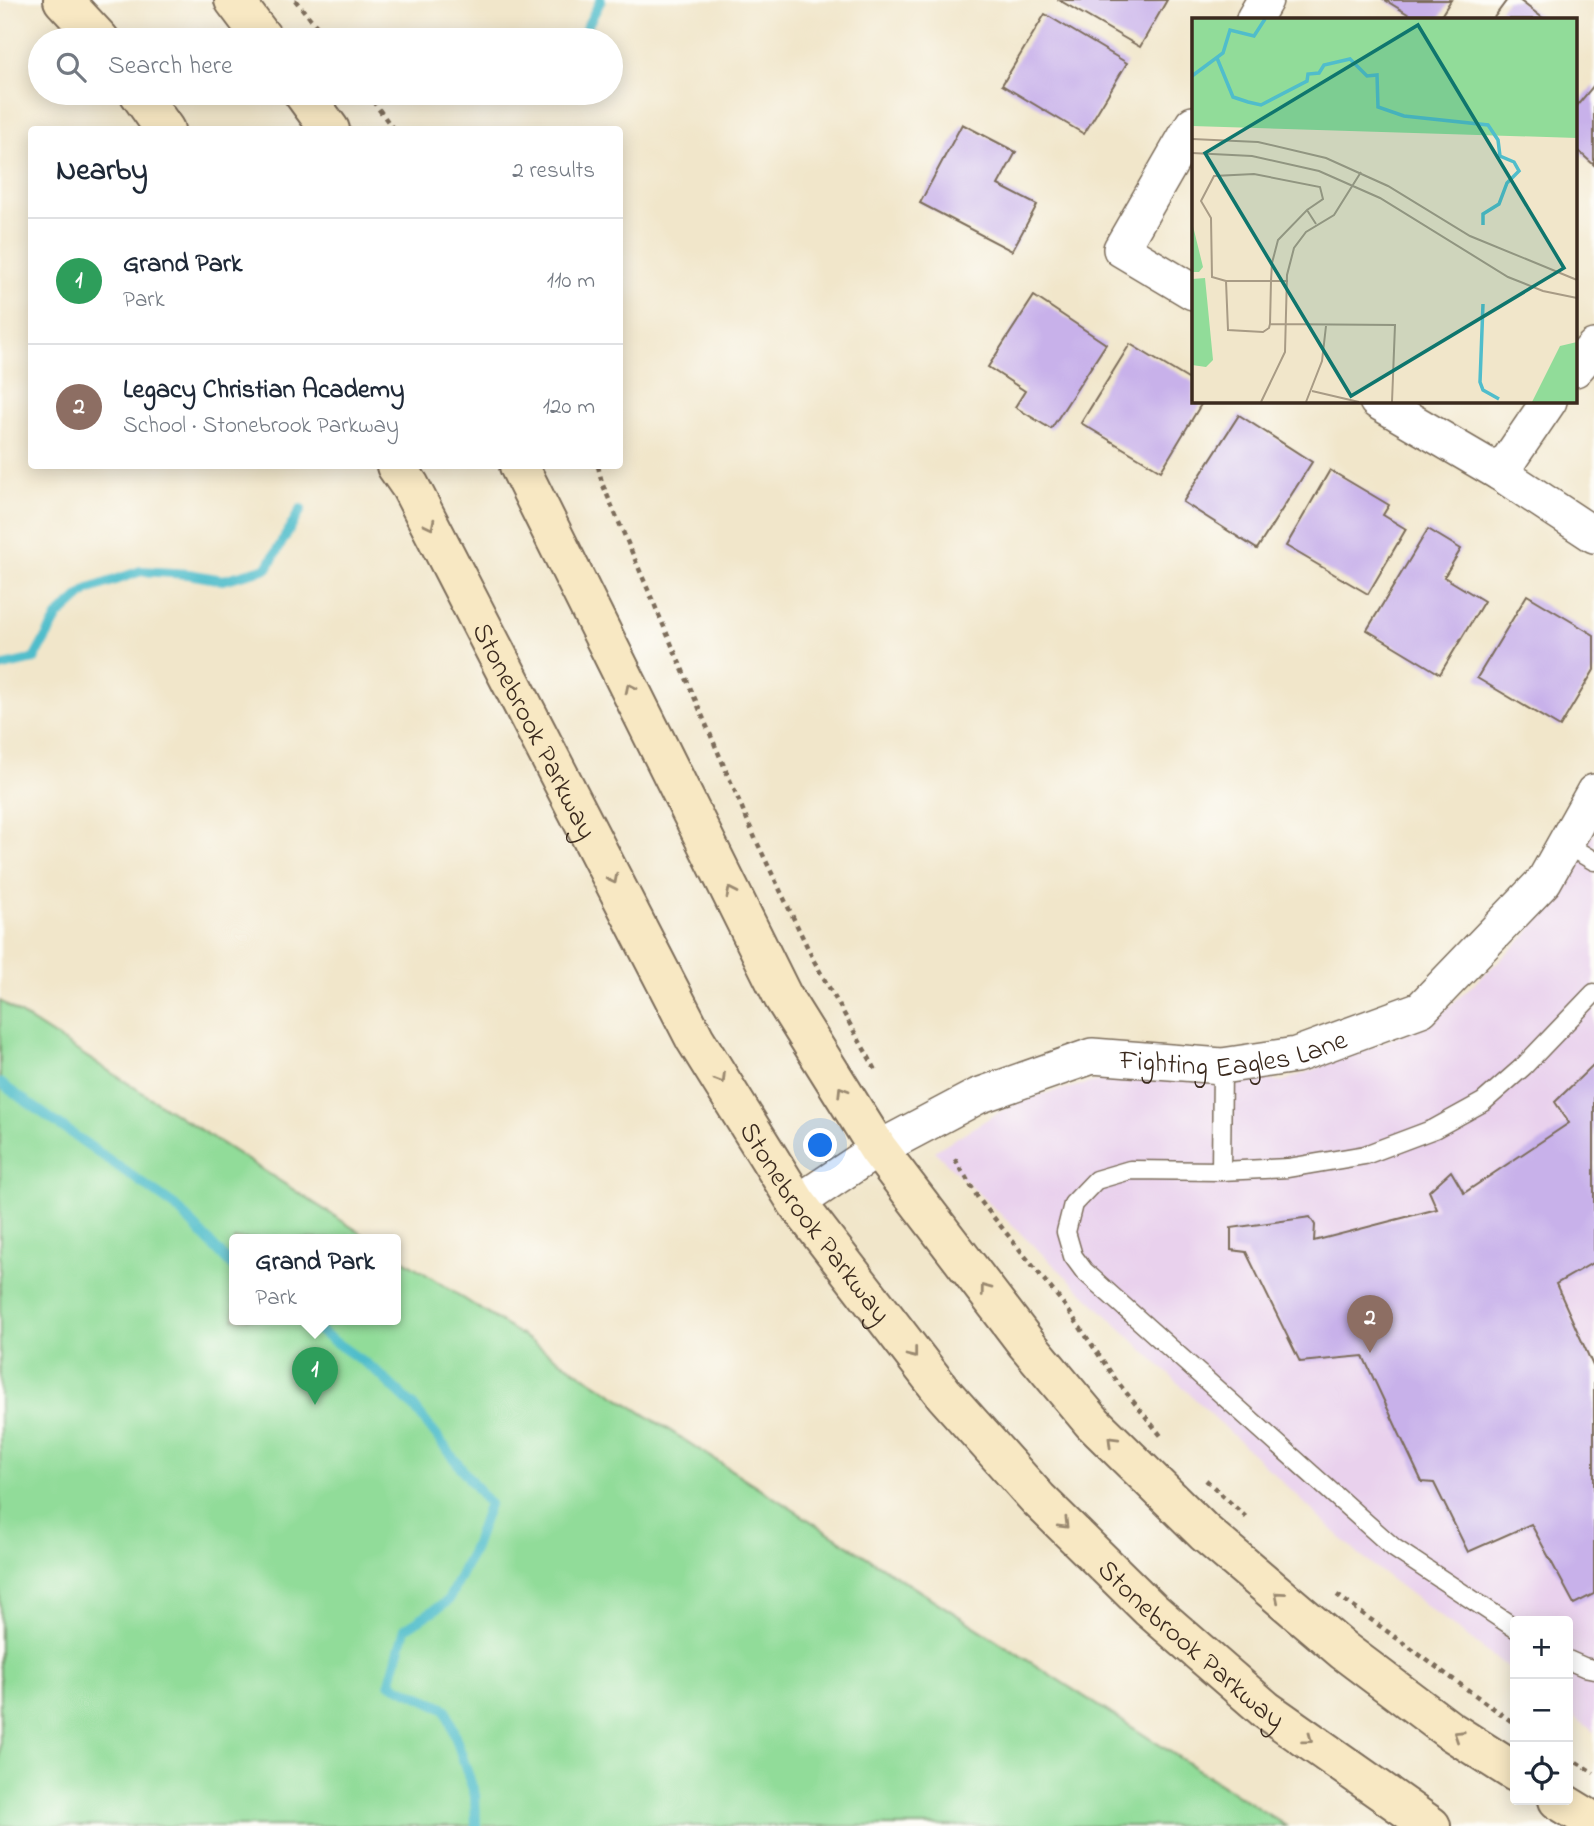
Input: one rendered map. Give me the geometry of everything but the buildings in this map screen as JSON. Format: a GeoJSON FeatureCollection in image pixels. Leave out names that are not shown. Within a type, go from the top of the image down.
{"type":"FeatureCollection","features":[{"type":"Feature","properties":{"kind":"main road"},"geometry":{"type":"LineString","coordinates":[[62,0],[89,28]]}},
{"type":"Feature","properties":{"kind":"main road"},"geometry":{"type":"LineString","coordinates":[[234,0],[255,28]]}},
{"type":"Feature","properties":{"kind":"main road"},"geometry":{"type":"LineString","coordinates":[[148,105],[163,126]]}},
{"type":"Feature","properties":{"kind":"main road"},"geometry":{"type":"LineString","coordinates":[[312,105],[327,126]]}},
{"type":"Feature","properties":{"kind":"main road","name":"Stonebrook Parkway"},"geometry":{"type":"LineString","coordinates":[[398,469],[410,486],[695,1039],[797,1203],[944,1394],[1038,1499],[1150,1609],[1266,1710],[1431,1826]]}},
{"type":"Feature","properties":{"kind":"main road"},"geometry":{"type":"LineString","coordinates":[[520,469],[783,997],[878,1149],[1026,1343],[1093,1423],[1205,1533],[1344,1651],[1449,1730],[1510,1769]]}},
{"type":"Feature","properties":{"kind":"main road"},"geometry":{"type":"LineString","coordinates":[[1566,1805],[1594,1822]]}},
{"type":"Feature","properties":{"kind":"street"},"geometry":{"type":"LineString","coordinates":[[1255,18],[1265,0]]}},
{"type":"Feature","properties":{"kind":"street"},"geometry":{"type":"LineString","coordinates":[[1192,126],[1121,249],[1192,291]]}},
{"type":"Feature","properties":{"kind":"street"},"geometry":{"type":"LineString","coordinates":[[1576,368],[1594,346]]}},
{"type":"Feature","properties":{"kind":"street"},"geometry":{"type":"LineString","coordinates":[[1379,402],[1500,473],[1594,535]]}},
{"type":"Feature","properties":{"kind":"street"},"geometry":{"type":"LineString","coordinates":[[1500,473],[1548,402]]}},
{"type":"Feature","properties":{"kind":"street","name":"Fighting Eagles Lane"},"geometry":{"type":"LineString","coordinates":[[797,1203],[878,1149],[978,1096],[1092,1056],[1222,1066],[1296,1055],[1421,1009],[1544,881],[1594,792]]}},
{"type":"Feature","properties":{"kind":"lane"},"geometry":{"type":"LineString","coordinates":[[1564,844],[1594,861]]}},
{"type":"Feature","properties":{"kind":"lane"},"geometry":{"type":"LineString","coordinates":[[1510,1625],[1394,1548],[1084,1270],[1073,1256],[1066,1231],[1073,1204],[1096,1180],[1130,1170],[1221,1171],[1288,1168],[1365,1155],[1434,1129],[1483,1102],[1524,1066],[1594,993]]}},
{"type":"Feature","properties":{"kind":"lane"},"geometry":{"type":"LineString","coordinates":[[1221,1171],[1222,1066]]}},
{"type":"Feature","properties":{"kind":"lane"},"geometry":{"type":"LineString","coordinates":[[1573,1662],[1594,1669]]}},
{"type":"Feature","properties":{"kind":"path"},"geometry":{"type":"LineString","coordinates":[[295,0],[318,28]]}},
{"type":"Feature","properties":{"kind":"path"},"geometry":{"type":"LineString","coordinates":[[376,105],[391,126]]}},
{"type":"Feature","properties":{"kind":"path"},"geometry":{"type":"LineString","coordinates":[[599,469],[602,483],[755,838],[814,961],[876,1070]]}},
{"type":"Feature","properties":{"kind":"path"},"geometry":{"type":"LineString","coordinates":[[955,1159],[978,1198],[1066,1307],[1116,1380],[1169,1445]]}},
{"type":"Feature","properties":{"kind":"path"},"geometry":{"type":"LineString","coordinates":[[1198,1472],[1255,1525]]}},
{"type":"Feature","properties":{"kind":"path"},"geometry":{"type":"LineString","coordinates":[[1336,1594],[1510,1720]]}},
{"type":"Feature","properties":{"kind":"path"},"geometry":{"type":"LineString","coordinates":[[1573,1760],[1594,1773]]}},
{"type":"Feature","properties":{"kind":"shaded area"},"geometry":{"type":"Polygon","coordinates":[[[1594,832],[1594,1732],[1573,1716],[1573,1616],[1510,1616],[1510,1669],[1359,1555],[934,1151],[1021,1099],[1120,1076],[1284,1081],[1430,1024],[1526,936],[1594,832]]]}},
{"type":"Feature","properties":{"kind":"green space"},"geometry":{"type":"Polygon","coordinates":[[[0,1001],[362,1234],[229,1234],[229,1325],[401,1325],[401,1258],[1286,1826],[0,1826],[0,1001]]]}},
{"type":"Feature","properties":{"kind":"waterway"},"geometry":{"type":"LineString","coordinates":[[586,28],[601,0]]}},
{"type":"Feature","properties":{"kind":"waterway"},"geometry":{"type":"LineString","coordinates":[[0,667],[34,659],[58,616],[87,590],[141,571],[188,574],[223,580],[267,568],[301,509]]}},
{"type":"Feature","properties":{"kind":"waterway"},"geometry":{"type":"LineString","coordinates":[[0,1083],[176,1207],[229,1263]]}},
{"type":"Feature","properties":{"kind":"waterway"},"geometry":{"type":"LineString","coordinates":[[311,1325],[375,1370],[414,1407],[489,1504],[474,1547],[448,1601],[405,1629],[390,1683],[446,1709],[475,1795],[476,1826]]}},
{"type":"Feature","properties":{"kind":"place","name":"Legacy Christian Academy"},"geometry":{"type":"Point","coordinates":[1370,1353]}},
{"type":"Feature","properties":{"kind":"place","name":"Grand Park"},"geometry":{"type":"Point","coordinates":[315,1405]}}]}
